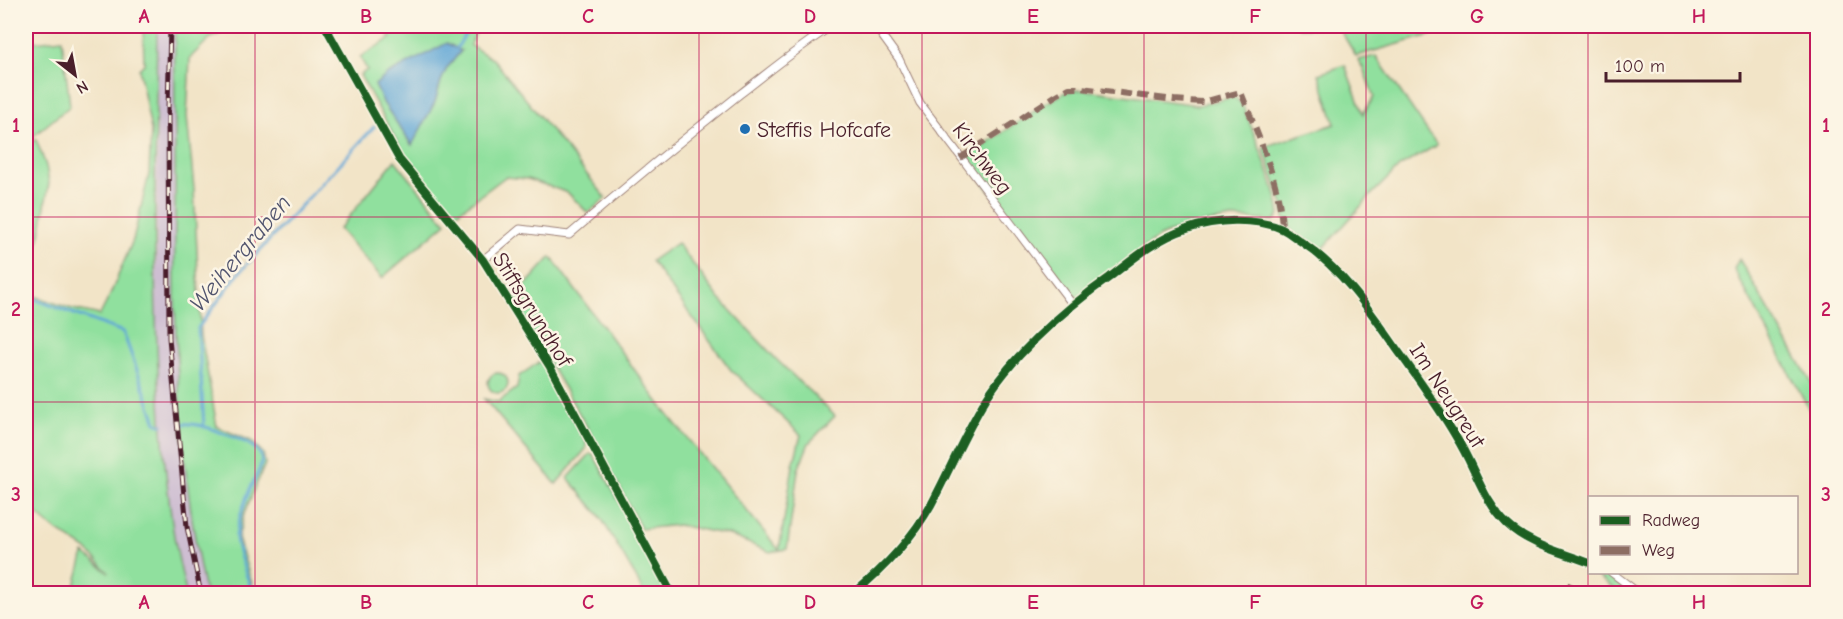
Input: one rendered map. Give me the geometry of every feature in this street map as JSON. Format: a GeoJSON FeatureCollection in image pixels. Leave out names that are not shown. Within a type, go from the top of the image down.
{"type":"FeatureCollection","features":[{"type":"Feature","properties":{"kind":"street","name":"Stiftsgrundhof"},"geometry":{"type":"LineString","coordinates":[[325,26],[399,159],[483,260],[550,367],[672,594]]}},
{"type":"Feature","properties":{"kind":"street","name":"Stiftsgrundhof"},"geometry":{"type":"LineString","coordinates":[[483,260],[520,229],[569,235],[699,126],[801,47],[832,26]]}},
{"type":"Feature","properties":{"kind":"street","name":"Kirchweg"},"geometry":{"type":"LineString","coordinates":[[875,26],[899,58],[920,103],[1073,305]]}},
{"type":"Feature","properties":{"kind":"street","name":"Im Neugreut"},"geometry":{"type":"LineString","coordinates":[[1073,305],[1137,256],[1160,241],[1186,229],[1214,222],[1235,221],[1256,222],[1282,229],[1315,251],[1351,287],[1386,333],[1434,400],[1461,443],[1498,515],[1510,527],[1527,538],[1588,561]]}},
{"type":"Feature","properties":{"kind":"street"},"geometry":{"type":"LineString","coordinates":[[853,594],[869,581],[904,544],[930,507],[981,409],[1006,370],[1073,305]]}},
{"type":"Feature","properties":{"kind":"street"},"geometry":{"type":"LineString","coordinates":[[1612,574],[1640,594]]}},
{"type":"Feature","properties":{"kind":"shaded area"},"geometry":{"type":"Polygon","coordinates":[[[157,26],[175,26],[174,261],[179,411],[186,473],[205,593],[186,593],[172,525],[165,468],[156,337],[157,26]]]}},
{"type":"Feature","properties":{"kind":"green space"},"geometry":{"type":"Polygon","coordinates":[[[26,26],[32,26],[34,42],[62,39],[70,106],[26,142],[26,26]]]}},
{"type":"Feature","properties":{"kind":"green space"},"geometry":{"type":"Polygon","coordinates":[[[143,26],[157,26],[155,274],[160,399],[172,522],[186,593],[73,593],[84,553],[109,573],[86,549],[53,528],[26,504],[26,293],[69,308],[100,315],[110,295],[133,240],[149,174],[151,130],[139,69],[144,64],[143,26]]]}},
{"type":"Feature","properties":{"kind":"green space"},"geometry":{"type":"Polygon","coordinates":[[[175,26],[235,26],[209,39],[190,58],[187,116],[194,189],[201,335],[217,427],[251,441],[263,453],[265,464],[244,514],[238,538],[255,593],[205,593],[189,501],[180,408],[175,315],[175,26]]]}},
{"type":"Feature","properties":{"kind":"green space"},"geometry":{"type":"Polygon","coordinates":[[[383,26],[479,26],[470,45],[494,60],[606,198],[588,213],[568,193],[528,179],[505,177],[453,216],[411,162],[406,163],[403,159],[405,156],[360,75],[367,70],[360,57],[391,38],[383,26]],[[461,51],[405,66],[375,85],[384,104],[411,144],[435,102],[447,68],[461,51]]]}},
{"type":"Feature","properties":{"kind":"green space"},"geometry":{"type":"Polygon","coordinates":[[[1298,26],[1463,26],[1356,56],[1339,28],[1299,28],[1298,26]]]}},
{"type":"Feature","properties":{"kind":"green space"},"geometry":{"type":"Polygon","coordinates":[[[1376,56],[1437,145],[1399,167],[1321,251],[1294,233],[1288,226],[1263,147],[1335,124],[1319,74],[1345,65],[1363,114],[1374,97],[1358,60],[1376,56]]]}},
{"type":"Feature","properties":{"kind":"green space"},"geometry":{"type":"Polygon","coordinates":[[[1075,90],[1198,105],[1234,97],[1242,104],[1264,160],[1279,206],[1278,216],[1273,221],[1232,218],[1183,227],[1159,237],[1084,294],[1078,297],[1072,296],[970,165],[969,155],[1048,102],[1066,92],[1075,90]]]}},
{"type":"Feature","properties":{"kind":"green space"},"geometry":{"type":"Polygon","coordinates":[[[36,139],[46,166],[49,183],[41,230],[26,290],[26,147],[36,139]]]}},
{"type":"Feature","properties":{"kind":"green space"},"geometry":{"type":"Polygon","coordinates":[[[395,160],[446,223],[382,278],[339,229],[395,160]]]}},
{"type":"Feature","properties":{"kind":"green space"},"geometry":{"type":"Polygon","coordinates":[[[677,243],[719,298],[777,360],[835,416],[809,443],[798,470],[787,549],[770,552],[729,535],[678,525],[641,529],[596,442],[512,300],[551,257],[665,411],[779,550],[793,466],[801,435],[731,370],[651,261],[677,243]]]}},
{"type":"Feature","properties":{"kind":"green space"},"geometry":{"type":"Polygon","coordinates":[[[1739,259],[1817,392],[1817,424],[1734,269],[1739,259]]]}},
{"type":"Feature","properties":{"kind":"green space"},"geometry":{"type":"Polygon","coordinates":[[[541,361],[586,442],[586,449],[556,484],[484,399],[498,402],[517,388],[519,376],[541,361]]]}},
{"type":"Feature","properties":{"kind":"green space"},"geometry":{"type":"Polygon","coordinates":[[[498,373],[505,376],[508,383],[505,390],[498,393],[491,390],[488,383],[491,376],[498,373]]]}},
{"type":"Feature","properties":{"kind":"green space"},"geometry":{"type":"Polygon","coordinates":[[[590,454],[593,454],[670,593],[643,593],[600,516],[568,478],[590,454]]]}},
{"type":"Feature","properties":{"kind":"green space"},"geometry":{"type":"Polygon","coordinates":[[[1604,574],[1631,593],[1620,593],[1597,576],[1604,574]]]}},
{"type":"Feature","properties":{"kind":"water"},"geometry":{"type":"Polygon","coordinates":[[[447,43],[461,51],[447,68],[435,102],[412,145],[384,104],[375,85],[388,74],[447,43]]]}},
{"type":"Feature","properties":{"kind":"waterway","name":"Weihergraben"},"geometry":{"type":"LineString","coordinates":[[457,48],[470,26]]}},
{"type":"Feature","properties":{"kind":"waterway","name":"Weihergraben"},"geometry":{"type":"LineString","coordinates":[[204,427],[198,328],[238,274],[374,127]]}},
{"type":"Feature","properties":{"kind":"waterway"},"geometry":{"type":"LineString","coordinates":[[26,296],[123,332],[156,422],[162,425]]}},
{"type":"Feature","properties":{"kind":"waterway"},"geometry":{"type":"LineString","coordinates":[[182,424],[201,426],[231,436],[246,442],[260,455],[259,469],[245,503],[236,536],[253,594]]}},
{"type":"Feature","properties":{"kind":"railway"},"geometry":{"type":"LineString","coordinates":[[170,26],[169,338],[187,527],[201,594]]}},
{"type":"Feature","properties":{"kind":"marked path"},"geometry":{"type":"LineString","coordinates":[[960,158],[1069,88],[1203,102],[1241,92],[1273,177],[1281,212],[1282,229]]}},
{"type":"Feature","properties":{"kind":"marked path"},"geometry":{"type":"LineString","coordinates":[[1566,594],[1572,581]]}},
{"type":"Feature","properties":{"kind":"cycle path"},"geometry":{"type":"LineString","coordinates":[[325,26],[399,159],[483,260],[550,367],[672,594]]}},
{"type":"Feature","properties":{"kind":"cycle path"},"geometry":{"type":"LineString","coordinates":[[853,594],[886,564],[915,530],[931,505],[982,405],[1009,368],[1039,335],[1086,295],[1156,243],[1176,233],[1222,221],[1247,221],[1282,229],[1315,251],[1328,263],[1364,304],[1442,414],[1491,505],[1499,515],[1525,537],[1588,562]]}},
{"type":"Feature","properties":{"kind":"place","name":"Steffis Hofcafe"},"geometry":{"type":"Point","coordinates":[745,129]}}]}
